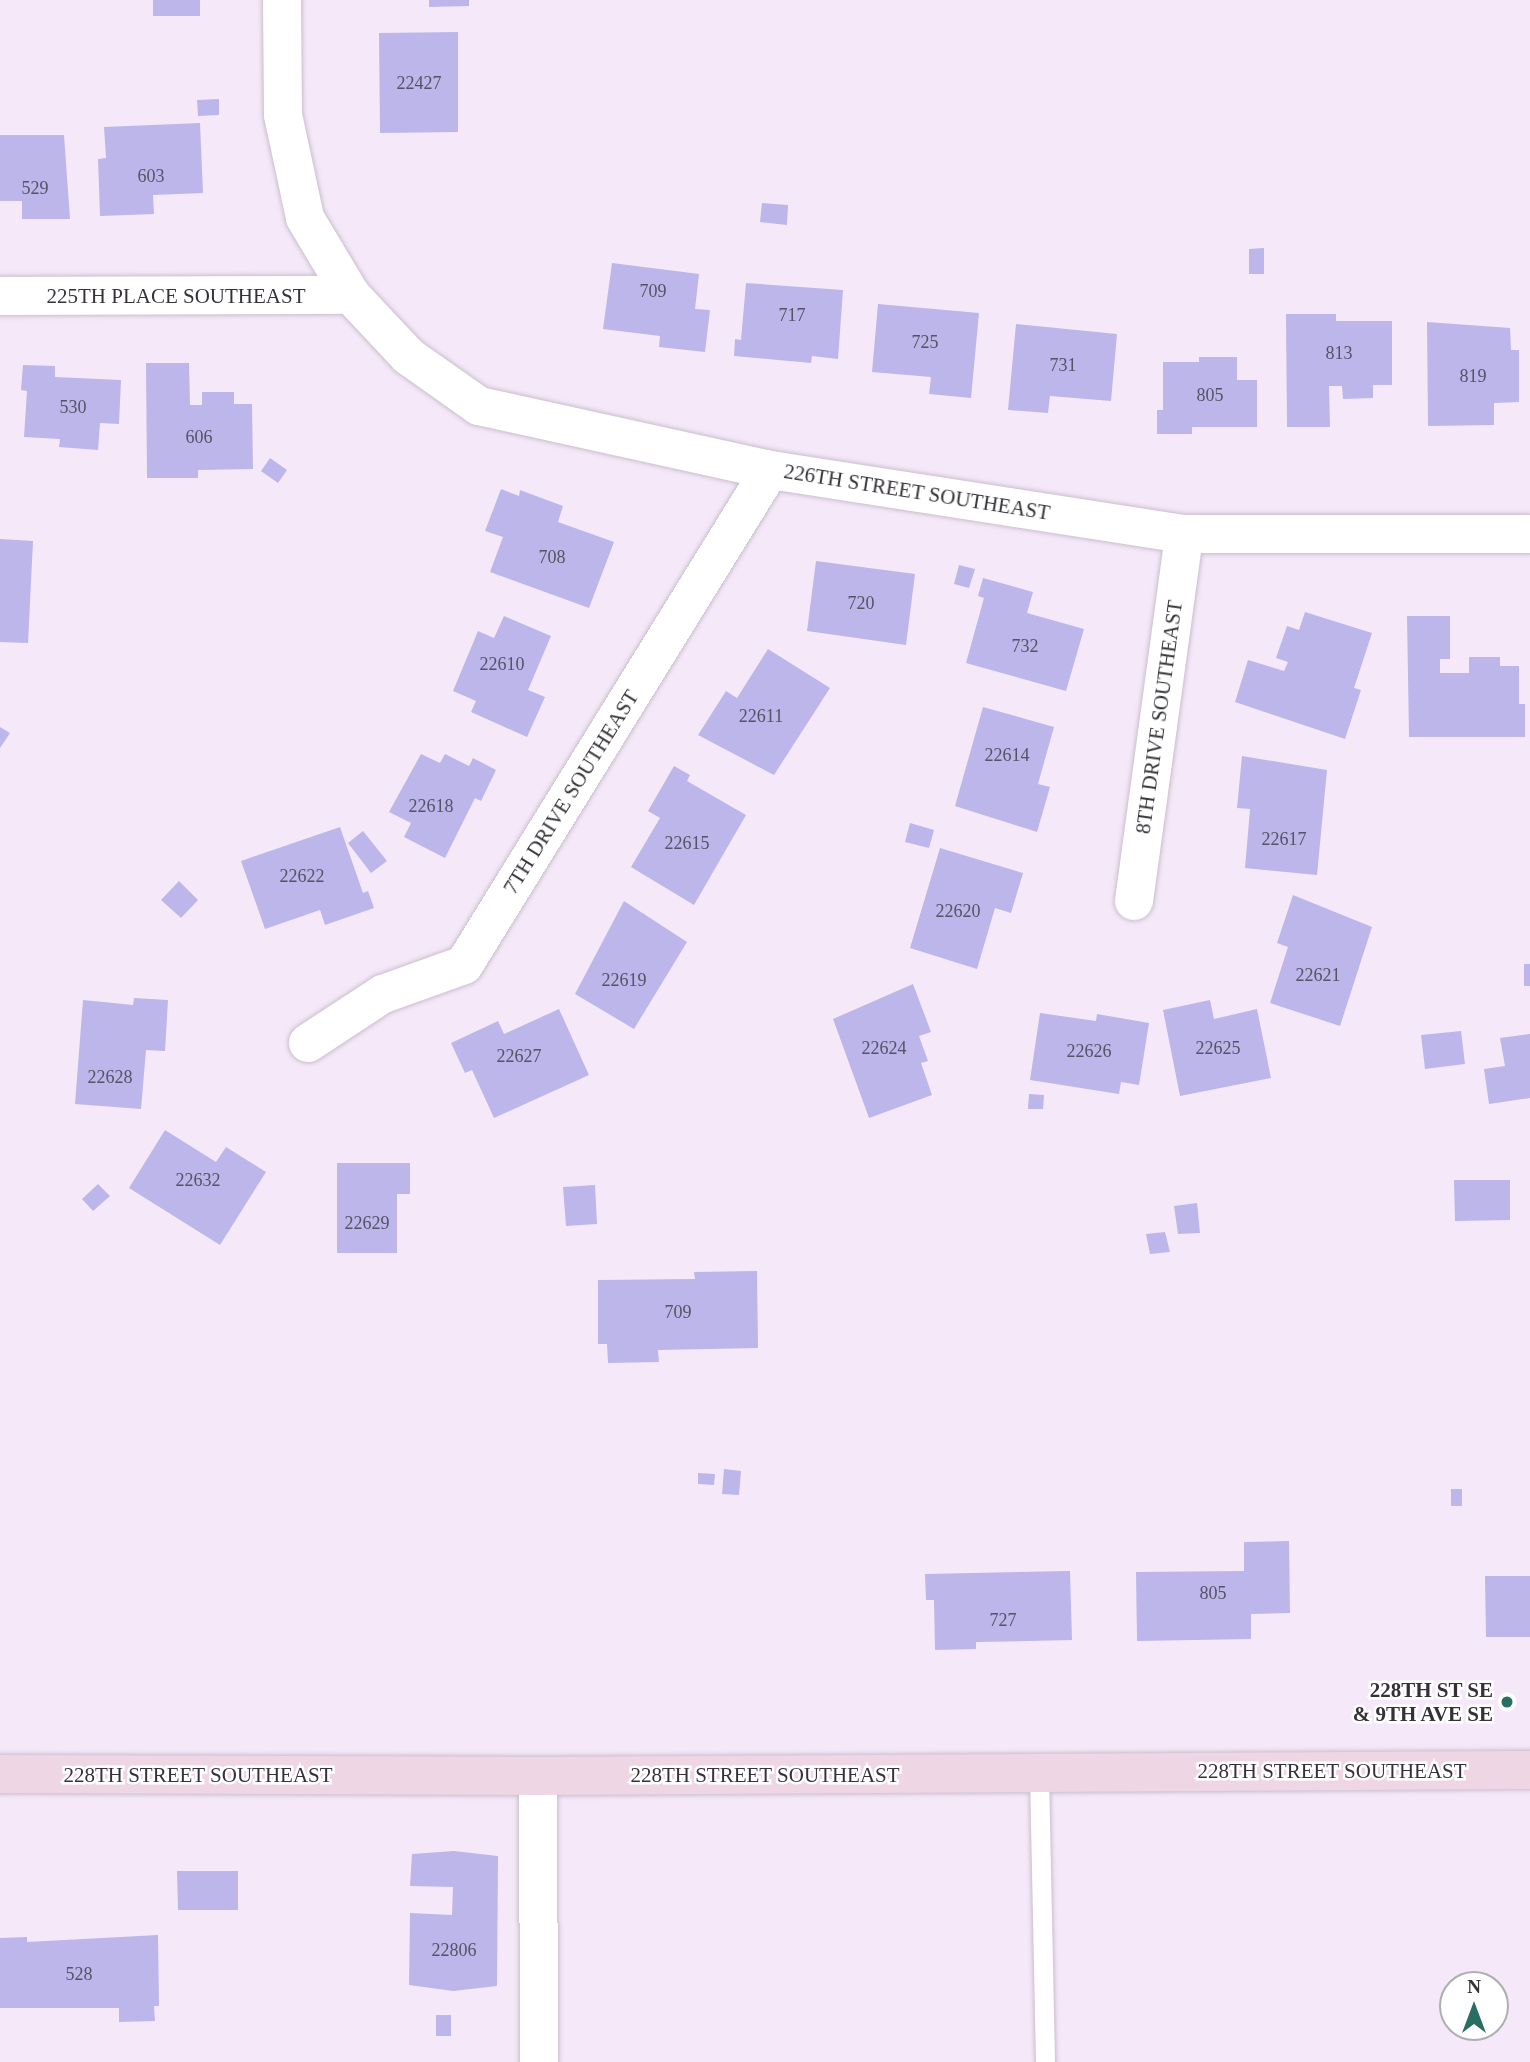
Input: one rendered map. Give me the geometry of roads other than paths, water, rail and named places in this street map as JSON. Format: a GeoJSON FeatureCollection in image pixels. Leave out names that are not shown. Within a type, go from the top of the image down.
{"type":"FeatureCollection","features":[{"type":"Feature","properties":{"kind":"main road","name":"228TH STREET SOUTHEAST"},"geometry":{"type":"LineString","coordinates":[[0,1774],[538,1776],[1530,1770]]}},
{"type":"Feature","properties":{"kind":"street","name":"226TH STREET SOUTHEAST"},"geometry":{"type":"LineString","coordinates":[[282,0],[284,115],[305,218],[351,295],[408,356],[479,406],[770,470],[1184,534],[1530,534]]}},
{"type":"Feature","properties":{"kind":"street","name":"225TH PLACE SOUTHEAST"},"geometry":{"type":"LineString","coordinates":[[0,296],[351,295]]}},
{"type":"Feature","properties":{"kind":"street","name":"7TH DRIVE SOUTHEAST"},"geometry":{"type":"LineString","coordinates":[[308,1043],[383,994],[464,965],[770,470]]}},
{"type":"Feature","properties":{"kind":"street","name":"8TH DRIVE SOUTHEAST"},"geometry":{"type":"LineString","coordinates":[[1134,901],[1184,534]]}},
{"type":"Feature","properties":{"kind":"street"},"geometry":{"type":"LineString","coordinates":[[538,1776],[539,2062]]}},
{"type":"Feature","properties":{"kind":"lane"},"geometry":{"type":"LineString","coordinates":[[1038,1773],[1045,2062]]}},
{"type":"Feature","properties":{"kind":"place","name":"228TH ST SE & 9TH AVE SE"},"geometry":{"type":"Point","coordinates":[1507,1702]}}]}
